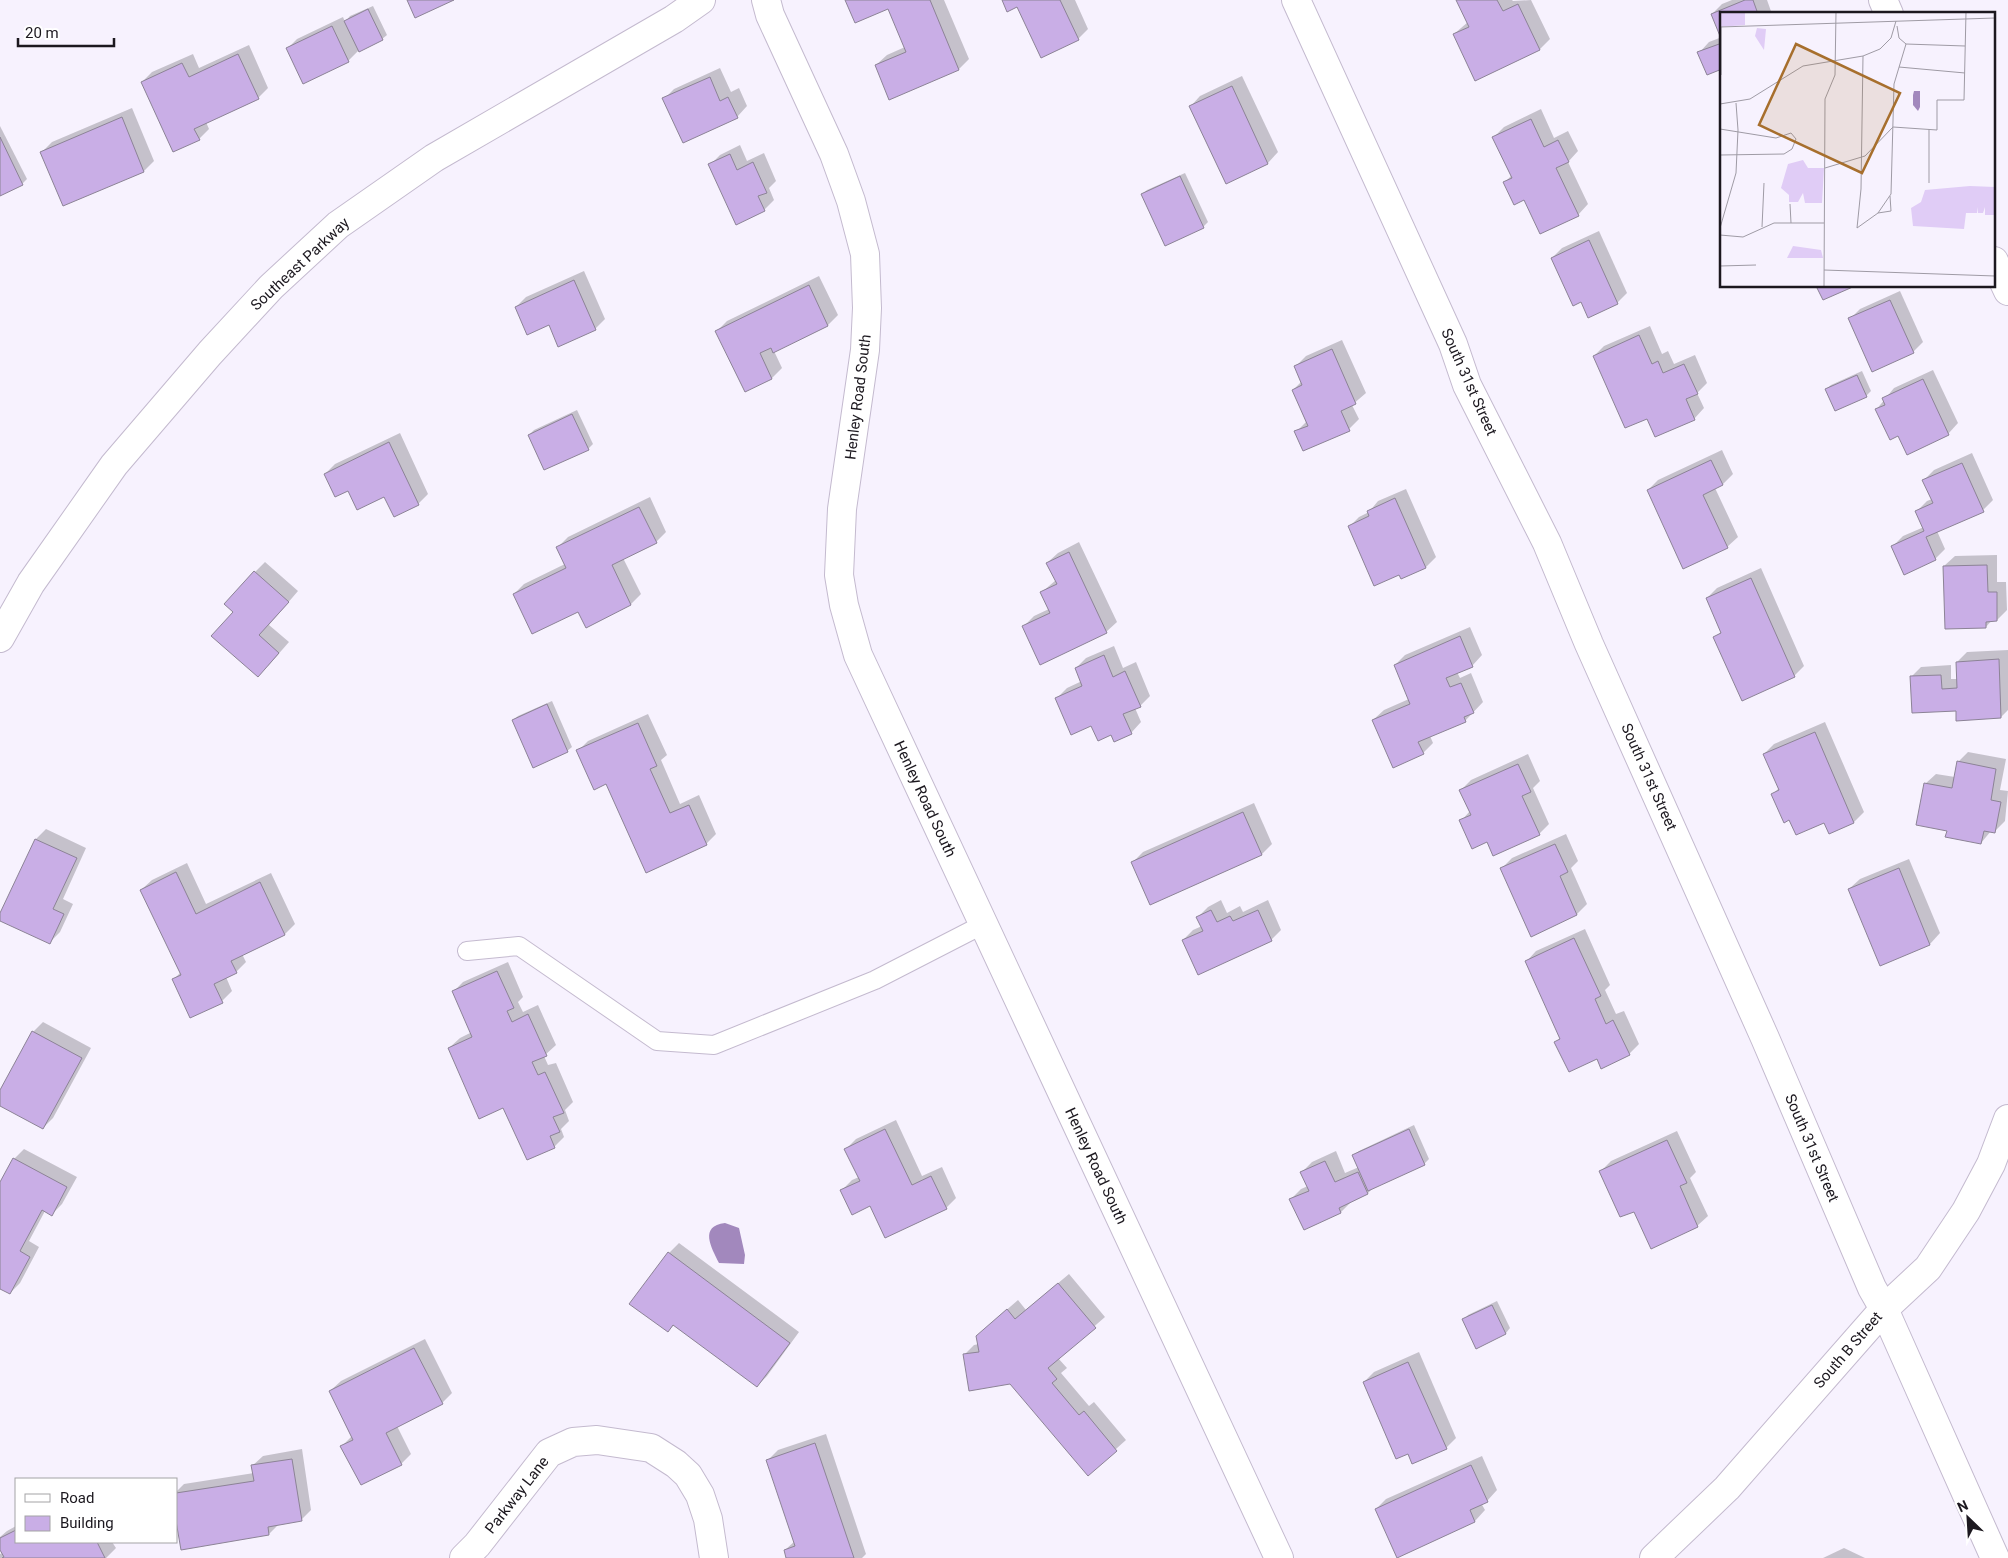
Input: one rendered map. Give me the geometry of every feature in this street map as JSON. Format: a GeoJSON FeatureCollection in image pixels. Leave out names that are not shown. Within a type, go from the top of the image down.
{"type":"FeatureCollection","features":[{"type":"Feature","properties":{"kind":"street","name":"Southeast Parkway"},"geometry":{"type":"LineString","coordinates":[[0,638],[31,583],[114,465],[271,287],[338,225],[434,158],[674,19],[701,0]]}},
{"type":"Feature","properties":{"kind":"street","name":"Henley Road South"},"geometry":{"type":"LineString","coordinates":[[766,0],[770,15],[834,154],[851,200],[865,254],[866,350],[842,509],[839,575],[844,605],[858,655],[1279,1558]]}},
{"type":"Feature","properties":{"kind":"street","name":"South 31st Street"},"geometry":{"type":"LineString","coordinates":[[1296,0],[1453,344],[1467,385],[1547,543],[1589,644],[1765,1038],[1872,1288],[1884,1309],[1995,1558]]}},
{"type":"Feature","properties":{"kind":"street"},"geometry":{"type":"LineString","coordinates":[[1883,0],[1888,12]]}},
{"type":"Feature","properties":{"kind":"street"},"geometry":{"type":"LineString","coordinates":[[1996,265],[2008,291]]}},
{"type":"Feature","properties":{"kind":"street","name":"South B Street"},"geometry":{"type":"LineString","coordinates":[[1654,1558],[1727,1488],[1884,1309],[1928,1268],[1966,1211],[1991,1164],[2008,1119]]}},
{"type":"Feature","properties":{"kind":"street","name":"Parkway Lane"},"geometry":{"type":"LineString","coordinates":[[464,1558],[477,1545],[549,1453],[573,1442],[597,1440],[651,1448],[676,1464],[688,1475],[700,1495],[708,1519],[714,1558]]}},
{"type":"Feature","properties":{"kind":"lane"},"geometry":{"type":"LineString","coordinates":[[467,951],[519,946],[657,1041],[714,1045],[875,980],[984,924]]}},
{"type":"Feature","properties":{"kind":"shaded area"},"geometry":{"type":"Polygon","coordinates":[[[725,1223],[739,1228],[745,1255],[744,1264],[719,1263],[709,1238],[712,1228],[725,1223]]]}},
{"type":"Feature","properties":{"kind":"building"},"geometry":{"type":"Polygon","coordinates":[[[407,0],[454,0],[415,18],[407,0]]]}},
{"type":"Feature","properties":{"kind":"building"},"geometry":{"type":"Polygon","coordinates":[[[845,0],[930,0],[959,70],[889,100],[875,65],[906,52],[888,9],[855,23],[845,0]]]}},
{"type":"Feature","properties":{"kind":"building"},"geometry":{"type":"Polygon","coordinates":[[[1002,0],[1060,0],[1079,40],[1041,58],[1017,7],[1007,12],[1002,0]]]}},
{"type":"Feature","properties":{"kind":"building"},"geometry":{"type":"Polygon","coordinates":[[[1456,0],[1497,0],[1503,11],[1518,4],[1540,50],[1475,81],[1453,34],[1469,27],[1456,0]]]}},
{"type":"Feature","properties":{"kind":"building"},"geometry":{"type":"Polygon","coordinates":[[[1745,0],[1753,0],[1757,12],[1720,12],[1720,36],[1711,14],[1745,0]]]}},
{"type":"Feature","properties":{"kind":"building"},"geometry":{"type":"Polygon","coordinates":[[[368,9],[383,40],[359,52],[344,21],[368,9]]]}},
{"type":"Feature","properties":{"kind":"building"},"geometry":{"type":"Polygon","coordinates":[[[332,26],[349,62],[303,84],[286,48],[332,26]]]}},
{"type":"Feature","properties":{"kind":"building"},"geometry":{"type":"Polygon","coordinates":[[[1720,44],[1720,70],[1707,75],[1697,52],[1720,44]]]}},
{"type":"Feature","properties":{"kind":"building"},"geometry":{"type":"Polygon","coordinates":[[[238,54],[259,99],[194,129],[200,140],[173,152],[141,82],[182,63],[189,77],[238,54]]]}},
{"type":"Feature","properties":{"kind":"building"},"geometry":{"type":"Polygon","coordinates":[[[710,77],[720,101],[728,97],[738,118],[683,143],[662,98],[710,77]]]}},
{"type":"Feature","properties":{"kind":"building"},"geometry":{"type":"Polygon","coordinates":[[[1232,86],[1268,164],[1226,184],[1189,106],[1232,86]]]}},
{"type":"Feature","properties":{"kind":"building"},"geometry":{"type":"Polygon","coordinates":[[[122,117],[144,172],[63,206],[40,152],[122,117]]]}},
{"type":"Feature","properties":{"kind":"building"},"geometry":{"type":"Polygon","coordinates":[[[1531,119],[1544,147],[1558,140],[1569,162],[1556,168],[1579,216],[1540,234],[1524,200],[1514,205],[1503,182],[1512,178],[1492,137],[1531,119]]]}},
{"type":"Feature","properties":{"kind":"building"},"geometry":{"type":"Polygon","coordinates":[[[0,137],[23,185],[0,196],[0,137]]]}},
{"type":"Feature","properties":{"kind":"building"},"geometry":{"type":"Polygon","coordinates":[[[730,154],[737,170],[753,162],[767,193],[758,196],[765,211],[736,225],[708,164],[730,154]]]}},
{"type":"Feature","properties":{"kind":"building"},"geometry":{"type":"Polygon","coordinates":[[[1180,176],[1204,228],[1165,246],[1141,194],[1180,176]]]}},
{"type":"Feature","properties":{"kind":"building"},"geometry":{"type":"Polygon","coordinates":[[[1589,240],[1618,304],[1588,318],[1581,302],[1573,306],[1551,258],[1589,240]]]}},
{"type":"Feature","properties":{"kind":"building"},"geometry":{"type":"Polygon","coordinates":[[[574,280],[596,330],[558,347],[549,325],[527,335],[515,307],[574,280]]]}},
{"type":"Feature","properties":{"kind":"building"},"geometry":{"type":"Polygon","coordinates":[[[809,285],[828,326],[773,353],[771,348],[760,353],[772,379],[745,392],[715,331],[809,285]]]}},
{"type":"Feature","properties":{"kind":"building"},"geometry":{"type":"Polygon","coordinates":[[[1817,288],[1850,288],[1823,300],[1817,288]]]}},
{"type":"Feature","properties":{"kind":"building"},"geometry":{"type":"Polygon","coordinates":[[[1890,300],[1914,353],[1872,372],[1848,318],[1890,300]]]}},
{"type":"Feature","properties":{"kind":"building"},"geometry":{"type":"Polygon","coordinates":[[[1639,335],[1652,364],[1658,361],[1663,373],[1684,364],[1698,394],[1686,399],[1695,420],[1655,437],[1647,419],[1625,428],[1593,356],[1639,335]]]}},
{"type":"Feature","properties":{"kind":"building"},"geometry":{"type":"Polygon","coordinates":[[[1332,349],[1356,404],[1341,411],[1350,431],[1303,451],[1294,431],[1308,426],[1292,390],[1302,385],[1294,366],[1332,349]]]}},
{"type":"Feature","properties":{"kind":"building"},"geometry":{"type":"Polygon","coordinates":[[[1857,375],[1867,397],[1835,411],[1825,389],[1857,375]]]}},
{"type":"Feature","properties":{"kind":"building"},"geometry":{"type":"Polygon","coordinates":[[[1923,379],[1949,435],[1907,455],[1898,436],[1890,440],[1875,409],[1885,405],[1882,398],[1923,379]]]}},
{"type":"Feature","properties":{"kind":"building"},"geometry":{"type":"Polygon","coordinates":[[[572,414],[589,450],[544,470],[528,435],[572,414]]]}},
{"type":"Feature","properties":{"kind":"building"},"geometry":{"type":"Polygon","coordinates":[[[389,442],[419,505],[394,517],[384,497],[357,510],[348,491],[335,497],[324,474],[389,442]]]}},
{"type":"Feature","properties":{"kind":"building"},"geometry":{"type":"Polygon","coordinates":[[[1711,460],[1723,485],[1703,495],[1728,548],[1683,569],[1647,490],[1711,460]]]}},
{"type":"Feature","properties":{"kind":"building"},"geometry":{"type":"Polygon","coordinates":[[[1962,463],[1984,512],[1926,537],[1936,560],[1904,575],[1891,546],[1924,531],[1915,511],[1933,503],[1922,480],[1962,463]]]}},
{"type":"Feature","properties":{"kind":"building"},"geometry":{"type":"Polygon","coordinates":[[[1395,498],[1426,568],[1401,579],[1399,575],[1374,586],[1348,526],[1369,516],[1367,511],[1395,498]]]}},
{"type":"Feature","properties":{"kind":"building"},"geometry":{"type":"Polygon","coordinates":[[[639,507],[657,543],[612,565],[631,605],[586,628],[578,612],[532,634],[513,594],[566,568],[556,547],[639,507]]]}},
{"type":"Feature","properties":{"kind":"building"},"geometry":{"type":"Polygon","coordinates":[[[1069,552],[1107,633],[1040,665],[1022,626],[1050,613],[1040,592],[1057,584],[1046,563],[1069,552]]]}},
{"type":"Feature","properties":{"kind":"building"},"geometry":{"type":"Polygon","coordinates":[[[1987,565],[1988,592],[1997,592],[1997,621],[1986,622],[1986,628],[1945,629],[1943,566],[1987,565]]]}},
{"type":"Feature","properties":{"kind":"building"},"geometry":{"type":"Polygon","coordinates":[[[254,571],[289,602],[259,635],[279,653],[258,677],[211,636],[233,612],[224,604],[254,571]]]}},
{"type":"Feature","properties":{"kind":"building"},"geometry":{"type":"Polygon","coordinates":[[[1751,578],[1795,677],[1742,701],[1713,637],[1721,633],[1706,598],[1751,578]]]}},
{"type":"Feature","properties":{"kind":"building"},"geometry":{"type":"Polygon","coordinates":[[[1460,636],[1473,667],[1446,678],[1450,687],[1461,683],[1474,713],[1464,717],[1466,722],[1418,742],[1424,754],[1393,768],[1372,720],[1410,704],[1394,665],[1460,636]]]}},
{"type":"Feature","properties":{"kind":"building"},"geometry":{"type":"Polygon","coordinates":[[[1104,655],[1113,677],[1125,671],[1141,707],[1123,714],[1132,734],[1114,742],[1111,735],[1098,741],[1091,726],[1071,735],[1055,698],[1082,686],[1075,668],[1104,655]]]}},
{"type":"Feature","properties":{"kind":"building"},"geometry":{"type":"Polygon","coordinates":[[[1999,659],[2001,718],[1956,721],[1956,711],[1912,713],[1910,676],[1941,675],[1942,689],[1957,688],[1956,662],[1999,659]]]}},
{"type":"Feature","properties":{"kind":"building"},"geometry":{"type":"Polygon","coordinates":[[[547,704],[568,752],[533,768],[512,720],[547,704]]]}},
{"type":"Feature","properties":{"kind":"building"},"geometry":{"type":"Polygon","coordinates":[[[638,723],[657,766],[650,769],[670,813],[689,805],[707,845],[646,873],[606,784],[594,790],[576,750],[638,723]]]}},
{"type":"Feature","properties":{"kind":"building"},"geometry":{"type":"Polygon","coordinates":[[[1815,732],[1854,823],[1829,834],[1824,823],[1796,835],[1789,820],[1784,823],[1771,794],[1779,790],[1763,754],[1815,732]]]}},
{"type":"Feature","properties":{"kind":"building"},"geometry":{"type":"Polygon","coordinates":[[[1957,761],[1996,769],[1991,800],[2001,802],[1995,833],[1984,831],[1981,844],[1945,837],[1947,831],[1916,825],[1924,783],[1952,788],[1957,761]]]}},
{"type":"Feature","properties":{"kind":"building"},"geometry":{"type":"Polygon","coordinates":[[[1518,764],[1531,792],[1522,796],[1540,835],[1493,856],[1487,842],[1472,849],[1459,820],[1471,815],[1459,790],[1518,764]]]}},
{"type":"Feature","properties":{"kind":"building"},"geometry":{"type":"Polygon","coordinates":[[[1243,812],[1262,855],[1150,905],[1131,862],[1243,812]]]}},
{"type":"Feature","properties":{"kind":"building"},"geometry":{"type":"Polygon","coordinates":[[[35,839],[77,858],[53,909],[64,914],[50,944],[0,921],[0,913],[35,839]]]}},
{"type":"Feature","properties":{"kind":"building"},"geometry":{"type":"Polygon","coordinates":[[[1555,844],[1568,872],[1560,876],[1577,915],[1531,937],[1500,868],[1555,844]]]}},
{"type":"Feature","properties":{"kind":"building"},"geometry":{"type":"Polygon","coordinates":[[[1899,868],[1930,945],[1880,966],[1848,889],[1899,868]]]}},
{"type":"Feature","properties":{"kind":"building"},"geometry":{"type":"Polygon","coordinates":[[[176,872],[196,914],[260,882],[285,935],[231,961],[237,973],[214,984],[223,1003],[190,1018],[172,979],[181,975],[140,890],[176,872]]]}},
{"type":"Feature","properties":{"kind":"building"},"geometry":{"type":"Polygon","coordinates":[[[1211,910],[1217,922],[1230,916],[1233,921],[1258,910],[1272,941],[1198,975],[1182,940],[1203,931],[1196,917],[1211,910]]]}},
{"type":"Feature","properties":{"kind":"building"},"geometry":{"type":"Polygon","coordinates":[[[1574,938],[1601,996],[1595,999],[1606,1024],[1613,1020],[1630,1055],[1601,1069],[1597,1059],[1569,1072],[1554,1042],[1560,1039],[1525,961],[1574,938]]]}},
{"type":"Feature","properties":{"kind":"building"},"geometry":{"type":"Polygon","coordinates":[[[497,971],[514,1008],[507,1011],[512,1022],[528,1014],[547,1056],[532,1062],[538,1075],[545,1072],[564,1113],[553,1117],[560,1132],[550,1136],[555,1148],[527,1160],[503,1108],[479,1119],[448,1048],[472,1037],[452,991],[497,971]]]}},
{"type":"Feature","properties":{"kind":"building"},"geometry":{"type":"Polygon","coordinates":[[[32,1031],[82,1058],[43,1129],[0,1106],[0,1090],[32,1031]]]}},
{"type":"Feature","properties":{"kind":"building"},"geometry":{"type":"Polygon","coordinates":[[[885,1129],[912,1185],[931,1176],[947,1209],[885,1238],[870,1206],[852,1215],[840,1190],[860,1181],[844,1149],[885,1129]]]}},
{"type":"Feature","properties":{"kind":"building"},"geometry":{"type":"Polygon","coordinates":[[[1409,1129],[1425,1165],[1368,1191],[1352,1155],[1409,1129]]]}},
{"type":"Feature","properties":{"kind":"building"},"geometry":{"type":"Polygon","coordinates":[[[1667,1140],[1687,1183],[1680,1186],[1698,1227],[1651,1249],[1634,1212],[1620,1217],[1599,1171],[1667,1140]]]}},
{"type":"Feature","properties":{"kind":"building"},"geometry":{"type":"Polygon","coordinates":[[[13,1158],[67,1187],[52,1216],[42,1210],[20,1251],[30,1257],[10,1294],[0,1289],[0,1182],[13,1158]]]}},
{"type":"Feature","properties":{"kind":"building"},"geometry":{"type":"Polygon","coordinates":[[[1325,1161],[1335,1182],[1358,1172],[1368,1194],[1339,1208],[1341,1213],[1304,1230],[1289,1199],[1309,1191],[1300,1172],[1325,1161]]]}},
{"type":"Feature","properties":{"kind":"building"},"geometry":{"type":"Polygon","coordinates":[[[668,1252],[790,1343],[757,1387],[673,1325],[668,1332],[629,1304],[668,1252]]]}},
{"type":"Feature","properties":{"kind":"building"},"geometry":{"type":"Polygon","coordinates":[[[1058,1283],[1096,1328],[1048,1368],[1057,1379],[1052,1383],[1079,1415],[1084,1411],[1117,1451],[1088,1476],[1010,1384],[969,1391],[963,1354],[979,1352],[976,1336],[1007,1309],[1015,1319],[1058,1283]]]}},
{"type":"Feature","properties":{"kind":"building"},"geometry":{"type":"Polygon","coordinates":[[[1492,1305],[1506,1334],[1476,1349],[1462,1319],[1492,1305]]]}},
{"type":"Feature","properties":{"kind":"building"},"geometry":{"type":"Polygon","coordinates":[[[414,1348],[443,1404],[386,1433],[402,1465],[361,1485],[340,1446],[353,1440],[329,1391],[414,1348]]]}},
{"type":"Feature","properties":{"kind":"building"},"geometry":{"type":"Polygon","coordinates":[[[1408,1362],[1447,1449],[1412,1464],[1408,1454],[1396,1459],[1363,1382],[1408,1362]]]}},
{"type":"Feature","properties":{"kind":"building"},"geometry":{"type":"Polygon","coordinates":[[[815,1443],[854,1558],[786,1558],[784,1550],[795,1546],[766,1460],[815,1443]]]}},
{"type":"Feature","properties":{"kind":"building"},"geometry":{"type":"Polygon","coordinates":[[[292,1459],[302,1521],[268,1527],[269,1535],[181,1550],[178,1533],[178,1493],[254,1481],[251,1465],[292,1459]]]}},
{"type":"Feature","properties":{"kind":"building"},"geometry":{"type":"Polygon","coordinates":[[[1471,1465],[1488,1502],[1470,1510],[1475,1522],[1397,1558],[1375,1509],[1471,1465]]]}},
{"type":"Feature","properties":{"kind":"building"},"geometry":{"type":"Polygon","coordinates":[[[15,1530],[15,1543],[98,1543],[105,1558],[2,1558],[4,1557],[0,1550],[0,1538],[15,1530]]]}}]}
